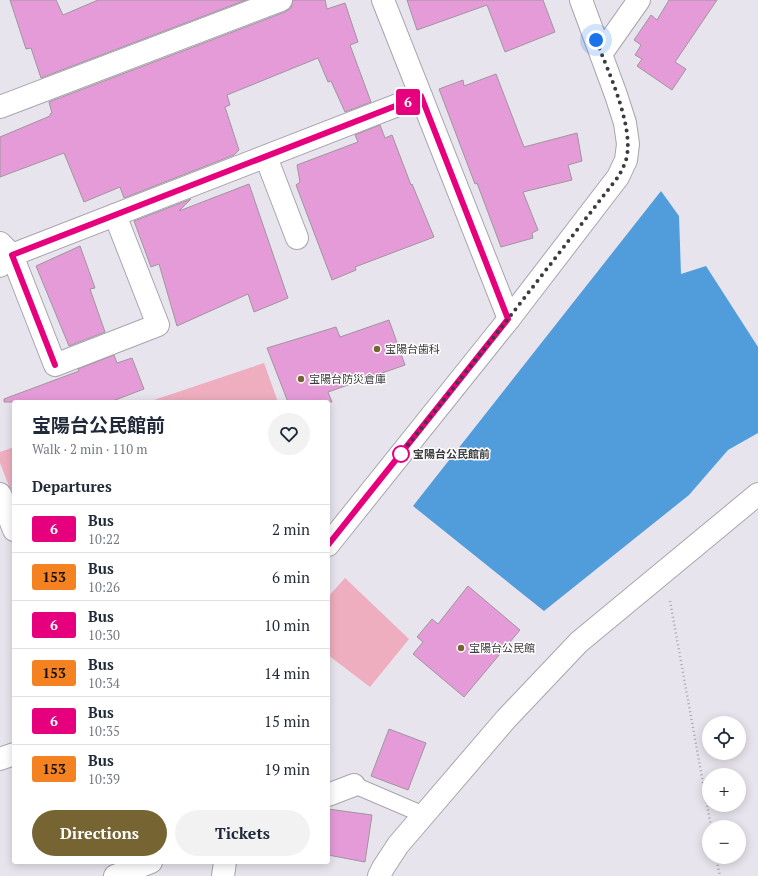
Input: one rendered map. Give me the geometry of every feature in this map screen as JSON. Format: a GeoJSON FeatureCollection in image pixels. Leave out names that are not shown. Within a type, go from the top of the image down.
{"type":"FeatureCollection","features":[{"type":"Feature","properties":{"kind":"street"},"geometry":{"type":"LineString","coordinates":[[0,107],[281,0]]}},
{"type":"Feature","properties":{"kind":"street"},"geometry":{"type":"LineString","coordinates":[[383,0],[508,319]]}},
{"type":"Feature","properties":{"kind":"street"},"geometry":{"type":"LineString","coordinates":[[330,542],[508,319],[618,177],[626,160],[628,144],[625,123],[580,0]]}},
{"type":"Feature","properties":{"kind":"street"},"geometry":{"type":"LineString","coordinates":[[601,54],[639,0]]}},
{"type":"Feature","properties":{"kind":"street"},"geometry":{"type":"LineString","coordinates":[[115,214],[158,325],[55,365],[4,255],[266,157],[421,96]]}},
{"type":"Feature","properties":{"kind":"street"},"geometry":{"type":"LineString","coordinates":[[266,157],[297,238]]}},
{"type":"Feature","properties":{"kind":"street"},"geometry":{"type":"LineString","coordinates":[[0,494],[12,525]]}},
{"type":"Feature","properties":{"kind":"street"},"geometry":{"type":"LineString","coordinates":[[379,876],[398,845],[506,719],[579,642],[758,494]]}},
{"type":"Feature","properties":{"kind":"street"},"geometry":{"type":"LineString","coordinates":[[330,794],[354,785]]}},
{"type":"Feature","properties":{"kind":"street"},"geometry":{"type":"LineString","coordinates":[[115,876],[146,864]]}},
{"type":"Feature","properties":{"kind":"street"},"geometry":{"type":"LineString","coordinates":[[223,876],[225,864]]}},
{"type":"Feature","properties":{"kind":"lane"},"geometry":{"type":"LineString","coordinates":[[354,785],[424,815]]}},
{"type":"Feature","properties":{"kind":"path"},"geometry":{"type":"LineString","coordinates":[[665,571],[710,820]]}},
{"type":"Feature","properties":{"kind":"path"},"geometry":{"type":"LineString","coordinates":[[717,864],[720,876]]}},
{"type":"Feature","properties":{"kind":"shaded area"},"geometry":{"type":"Polygon","coordinates":[[[264,363],[277,400],[154,400],[264,363]]]}},
{"type":"Feature","properties":{"kind":"shaded area"},"geometry":{"type":"Polygon","coordinates":[[[12,448],[12,494],[0,463],[0,452],[12,448]]]}},
{"type":"Feature","properties":{"kind":"shaded area"},"geometry":{"type":"Polygon","coordinates":[[[345,578],[409,639],[370,687],[330,657],[330,595],[345,578]]]}},
{"type":"Feature","properties":{"kind":"water"},"geometry":{"type":"Polygon","coordinates":[[[661,191],[679,216],[681,274],[706,266],[758,347],[758,433],[728,450],[689,495],[544,611],[413,506],[661,191]]]}},
{"type":"Feature","properties":{"kind":"building"},"geometry":{"type":"Polygon","coordinates":[[[10,0],[56,0],[63,15],[98,0],[246,0],[41,78],[31,48],[26,49],[10,0]]]}},
{"type":"Feature","properties":{"kind":"building"},"geometry":{"type":"Polygon","coordinates":[[[293,0],[325,0],[327,9],[345,3],[358,42],[350,45],[371,102],[345,112],[331,81],[328,82],[318,58],[227,95],[230,105],[225,107],[239,150],[234,155],[124,198],[120,187],[84,202],[64,153],[0,177],[0,137],[50,116],[52,113],[49,102],[285,12],[291,8],[293,0]]]}},
{"type":"Feature","properties":{"kind":"building"},"geometry":{"type":"Polygon","coordinates":[[[407,0],[543,0],[555,32],[505,52],[487,5],[417,30],[407,0]]]}},
{"type":"Feature","properties":{"kind":"building"},"geometry":{"type":"Polygon","coordinates":[[[669,0],[717,0],[675,62],[686,69],[672,90],[637,66],[642,59],[635,55],[641,45],[634,40],[651,15],[657,20],[669,0]]]}},
{"type":"Feature","properties":{"kind":"building"},"geometry":{"type":"Polygon","coordinates":[[[496,74],[524,147],[577,133],[582,161],[568,165],[572,180],[523,192],[538,230],[532,233],[533,238],[501,247],[439,89],[463,80],[464,86],[496,74]]]}},
{"type":"Feature","properties":{"kind":"building"},"geometry":{"type":"Polygon","coordinates":[[[380,125],[385,138],[392,135],[411,185],[412,184],[434,237],[355,267],[356,270],[332,280],[296,185],[300,182],[297,165],[358,142],[355,135],[380,125]]]}},
{"type":"Feature","properties":{"kind":"building"},"geometry":{"type":"Polygon","coordinates":[[[249,184],[288,298],[254,312],[248,294],[177,326],[159,264],[151,267],[134,221],[191,199],[179,211],[249,184]]]}},
{"type":"Feature","properties":{"kind":"building"},"geometry":{"type":"Polygon","coordinates":[[[80,246],[95,288],[90,289],[105,332],[69,346],[36,266],[80,246]]]}},
{"type":"Feature","properties":{"kind":"building"},"geometry":{"type":"Polygon","coordinates":[[[389,320],[405,365],[328,392],[332,402],[330,402],[330,400],[287,400],[267,348],[336,327],[340,337],[389,320]]]}},
{"type":"Feature","properties":{"kind":"building"},"geometry":{"type":"Polygon","coordinates":[[[114,355],[117,363],[132,358],[144,389],[115,400],[12,400],[12,402],[4,402],[4,399],[79,371],[78,369],[114,355]]]}},
{"type":"Feature","properties":{"kind":"building","name":"宝陽台公民館"},"geometry":{"type":"Polygon","coordinates":[[[468,586],[520,630],[464,697],[413,654],[423,642],[417,637],[432,619],[438,624],[468,586]]]}},
{"type":"Feature","properties":{"kind":"building"},"geometry":{"type":"Polygon","coordinates":[[[389,729],[426,743],[408,790],[371,776],[389,729]]]}},
{"type":"Feature","properties":{"kind":"building"},"geometry":{"type":"Polygon","coordinates":[[[330,809],[372,815],[365,862],[330,855],[330,809]]]}},
{"type":"Feature","properties":{"kind":"bus line","name":"6"},"geometry":{"type":"LineString","coordinates":[[55,365],[12,255],[421,96],[508,319],[330,542]]}},
{"type":"Feature","properties":{"kind":"place","name":"宝陽台歯科"},"geometry":{"type":"Point","coordinates":[377,349]}},
{"type":"Feature","properties":{"kind":"place","name":"宝陽台防災倉庫"},"geometry":{"type":"Point","coordinates":[301,379]}},
{"type":"Feature","properties":{"kind":"place","name":"宝陽台公民館前"},"geometry":{"type":"Point","coordinates":[401,454]}},
{"type":"Feature","properties":{"kind":"place","name":"宝陽台公民館"},"geometry":{"type":"Point","coordinates":[461,648]}},
{"type":"Feature","properties":{"kind":"route"},"geometry":{"type":"LineString","coordinates":[[401,454],[400,455],[618,177],[626,160],[628,144],[625,123],[596,40]]}}]}
